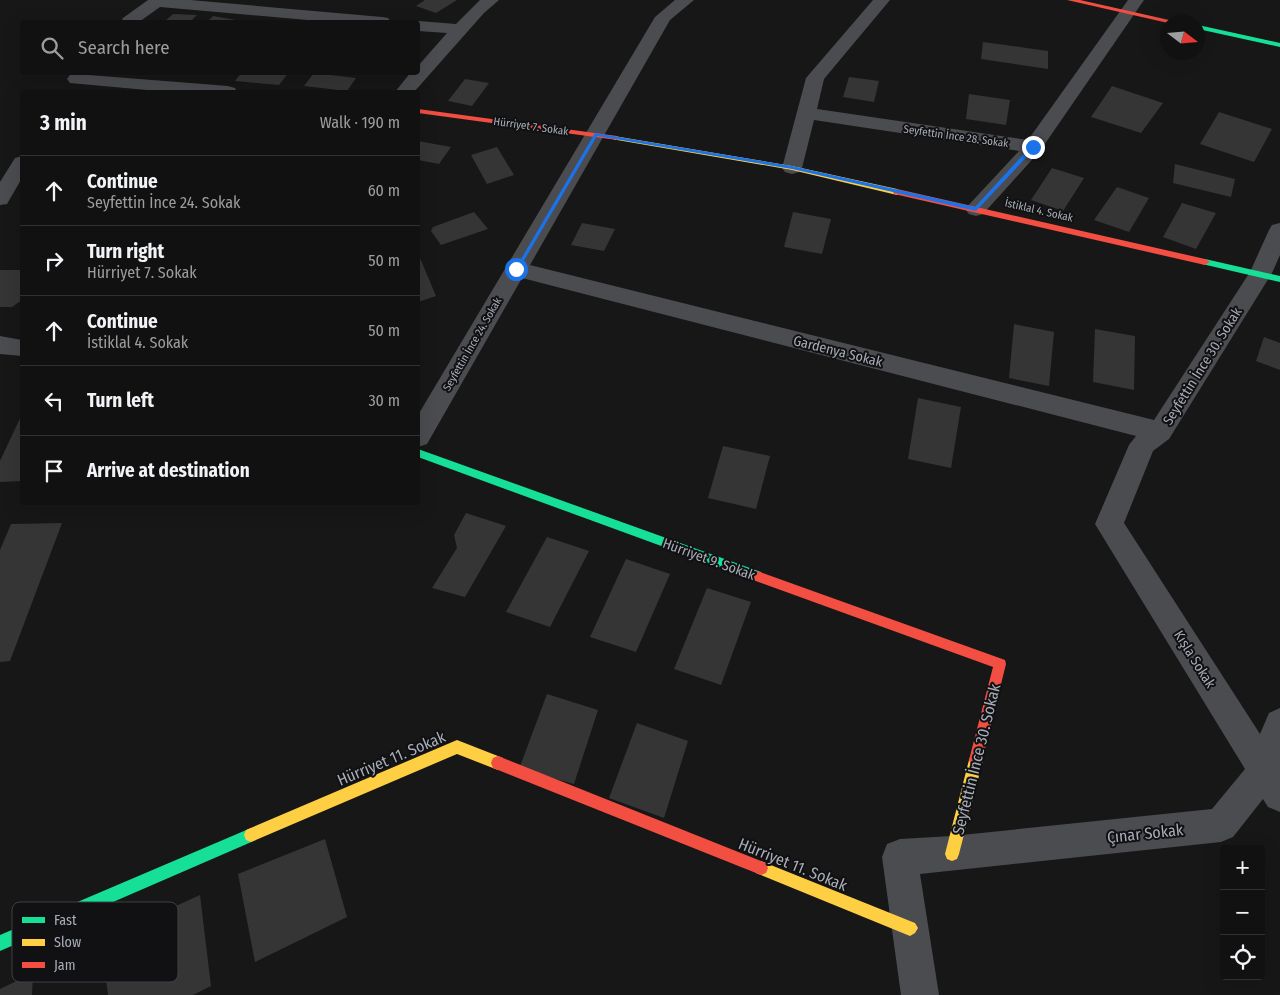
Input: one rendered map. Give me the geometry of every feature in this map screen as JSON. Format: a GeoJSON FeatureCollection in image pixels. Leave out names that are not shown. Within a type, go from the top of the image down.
{"type":"FeatureCollection","features":[{"type":"Feature","properties":{"kind":"street"},"geometry":{"type":"LineString","coordinates":[[420,74],[478,9],[490,0]]}},
{"type":"Feature","properties":{"kind":"street","name":"Seyfettin İnce 24. Sokak"},"geometry":{"type":"LineString","coordinates":[[420,434],[663,16],[686,0]]}},
{"type":"Feature","properties":{"kind":"street"},"geometry":{"type":"LineString","coordinates":[[792,168],[815,78],[882,0]]}},
{"type":"Feature","properties":{"kind":"street"},"geometry":{"type":"LineString","coordinates":[[1070,0],[1131,6],[1160,17]]}},
{"type":"Feature","properties":{"kind":"street"},"geometry":{"type":"LineString","coordinates":[[132,20],[158,1],[361,20]]}},
{"type":"Feature","properties":{"kind":"street"},"geometry":{"type":"LineString","coordinates":[[976,209],[1033,147],[1131,6]]}},
{"type":"Feature","properties":{"kind":"street"},"geometry":{"type":"LineString","coordinates":[[420,26],[459,30]]}},
{"type":"Feature","properties":{"kind":"street"},"geometry":{"type":"LineString","coordinates":[[1205,29],[1280,45]]}},
{"type":"Feature","properties":{"kind":"street"},"geometry":{"type":"LineString","coordinates":[[406,90],[419,75]]}},
{"type":"Feature","properties":{"kind":"street"},"geometry":{"type":"LineString","coordinates":[[75,81],[200,90]]}},
{"type":"Feature","properties":{"kind":"street","name":"Hürriyet 7. Sokak"},"geometry":{"type":"LineString","coordinates":[[420,110],[595,134],[792,168]]}},
{"type":"Feature","properties":{"kind":"street","name":"Seyfettin İnce 28. Sokak"},"geometry":{"type":"LineString","coordinates":[[806,113],[1033,147]]}},
{"type":"Feature","properties":{"kind":"street"},"geometry":{"type":"LineString","coordinates":[[2,191],[20,165]]}},
{"type":"Feature","properties":{"kind":"street","name":"İstiklal 4. Sokak"},"geometry":{"type":"LineString","coordinates":[[792,168],[1270,276]]}},
{"type":"Feature","properties":{"kind":"street","name":"Seyfettin İnce 30. Sokak"},"geometry":{"type":"LineString","coordinates":[[1109,524],[1142,445],[1160,432],[1270,276],[1280,230]]}},
{"type":"Feature","properties":{"kind":"street","name":"Gardenya Sokak"},"geometry":{"type":"LineString","coordinates":[[516,269],[1160,432]]}},
{"type":"Feature","properties":{"kind":"street"},"geometry":{"type":"LineString","coordinates":[[0,346],[20,348]]}},
{"type":"Feature","properties":{"kind":"street","name":"Hürriyet 9. Sokak"},"geometry":{"type":"LineString","coordinates":[[420,454],[1000,664]]}},
{"type":"Feature","properties":{"kind":"street","name":"Kışla Sokak"},"geometry":{"type":"LineString","coordinates":[[1109,524],[1272,782]]}},
{"type":"Feature","properties":{"kind":"street","name":"Seyfettin İnce 30. Sokak"},"geometry":{"type":"LineString","coordinates":[[952,854],[1000,664]]}},
{"type":"Feature","properties":{"kind":"street","name":"Çınar Sokak"},"geometry":{"type":"LineString","coordinates":[[910,928],[900,857],[952,854],[1221,825],[1272,782],[1280,724]]}},
{"type":"Feature","properties":{"kind":"street","name":"Hürriyet 11. Sokak"},"geometry":{"type":"LineString","coordinates":[[97,902],[457,747],[910,928]]}},
{"type":"Feature","properties":{"kind":"street"},"geometry":{"type":"LineString","coordinates":[[910,928],[920,995]]}},
{"type":"Feature","properties":{"kind":"street","name":"Hürriyet 11. Sokak"},"geometry":{"type":"LineString","coordinates":[[0,944],[12,939]]}},
{"type":"Feature","properties":{"kind":"building"},"geometry":{"type":"Polygon","coordinates":[[[425,0],[457,0],[436,13],[416,6],[425,0]]]}},
{"type":"Feature","properties":{"kind":"building"},"geometry":{"type":"Polygon","coordinates":[[[173,14],[197,15],[192,20],[166,20],[173,14]]]}},
{"type":"Feature","properties":{"kind":"building"},"geometry":{"type":"Polygon","coordinates":[[[213,16],[236,20],[209,20],[213,16]]]}},
{"type":"Feature","properties":{"kind":"building"},"geometry":{"type":"Polygon","coordinates":[[[983,42],[1048,51],[1048,69],[981,59],[983,42]]]}},
{"type":"Feature","properties":{"kind":"building"},"geometry":{"type":"Polygon","coordinates":[[[240,75],[287,75],[279,85],[235,81],[240,75]]]}},
{"type":"Feature","properties":{"kind":"building"},"geometry":{"type":"Polygon","coordinates":[[[312,75],[356,78],[348,90],[304,86],[312,75]]]}},
{"type":"Feature","properties":{"kind":"building"},"geometry":{"type":"Polygon","coordinates":[[[849,77],[879,81],[874,102],[843,97],[849,77]]]}},
{"type":"Feature","properties":{"kind":"building"},"geometry":{"type":"Polygon","coordinates":[[[465,79],[489,83],[472,106],[448,101],[465,79]]]}},
{"type":"Feature","properties":{"kind":"building"},"geometry":{"type":"Polygon","coordinates":[[[1112,86],[1163,103],[1141,133],[1091,117],[1112,86]]]}},
{"type":"Feature","properties":{"kind":"building"},"geometry":{"type":"Polygon","coordinates":[[[969,94],[1010,100],[1006,125],[966,119],[969,94]]]}},
{"type":"Feature","properties":{"kind":"building"},"geometry":{"type":"Polygon","coordinates":[[[1219,112],[1272,129],[1254,162],[1200,144],[1219,112]]]}},
{"type":"Feature","properties":{"kind":"building"},"geometry":{"type":"Polygon","coordinates":[[[420,141],[451,147],[439,164],[420,160],[420,141]]]}},
{"type":"Feature","properties":{"kind":"building"},"geometry":{"type":"Polygon","coordinates":[[[497,147],[514,175],[487,184],[471,155],[497,147]]]}},
{"type":"Feature","properties":{"kind":"building"},"geometry":{"type":"Polygon","coordinates":[[[1175,164],[1235,179],[1231,197],[1173,183],[1175,164]]]}},
{"type":"Feature","properties":{"kind":"building"},"geometry":{"type":"Polygon","coordinates":[[[1052,168],[1084,178],[1063,211],[1031,200],[1052,168]]]}},
{"type":"Feature","properties":{"kind":"building"},"geometry":{"type":"Polygon","coordinates":[[[1117,187],[1149,198],[1129,232],[1094,220],[1117,187]]]}},
{"type":"Feature","properties":{"kind":"building"},"geometry":{"type":"Polygon","coordinates":[[[1182,203],[1216,213],[1196,249],[1163,237],[1182,203]]]}},
{"type":"Feature","properties":{"kind":"building"},"geometry":{"type":"Polygon","coordinates":[[[474,212],[488,229],[441,245],[431,231],[433,227],[474,212]]]}},
{"type":"Feature","properties":{"kind":"building"},"geometry":{"type":"Polygon","coordinates":[[[793,212],[831,219],[822,254],[784,247],[793,212]]]}},
{"type":"Feature","properties":{"kind":"building"},"geometry":{"type":"Polygon","coordinates":[[[582,223],[615,229],[604,251],[571,245],[582,223]]]}},
{"type":"Feature","properties":{"kind":"building"},"geometry":{"type":"Polygon","coordinates":[[[420,258],[436,296],[420,301],[420,258]]]}},
{"type":"Feature","properties":{"kind":"building"},"geometry":{"type":"Polygon","coordinates":[[[0,270],[20,270],[20,301],[12,307],[0,307],[0,270]]]}},
{"type":"Feature","properties":{"kind":"building"},"geometry":{"type":"Polygon","coordinates":[[[1014,324],[1054,332],[1049,386],[1009,378],[1014,324]]]}},
{"type":"Feature","properties":{"kind":"building"},"geometry":{"type":"Polygon","coordinates":[[[1095,329],[1135,336],[1134,390],[1093,382],[1095,329]]]}},
{"type":"Feature","properties":{"kind":"building"},"geometry":{"type":"Polygon","coordinates":[[[1264,337],[1280,343],[1280,370],[1256,361],[1264,337]]]}},
{"type":"Feature","properties":{"kind":"building"},"geometry":{"type":"Polygon","coordinates":[[[918,398],[961,407],[951,468],[908,459],[918,398]]]}},
{"type":"Feature","properties":{"kind":"building"},"geometry":{"type":"Polygon","coordinates":[[[20,418],[20,481],[0,482],[0,461],[20,418]]]}},
{"type":"Feature","properties":{"kind":"building"},"geometry":{"type":"Polygon","coordinates":[[[723,446],[770,456],[756,509],[708,498],[723,446]]]}},
{"type":"Feature","properties":{"kind":"building"},"geometry":{"type":"Polygon","coordinates":[[[466,513],[506,526],[465,597],[432,588],[457,548],[454,535],[466,513]]]}},
{"type":"Feature","properties":{"kind":"building"},"geometry":{"type":"Polygon","coordinates":[[[62,523],[10,661],[0,662],[0,550],[11,524],[62,523]]]}},
{"type":"Feature","properties":{"kind":"building"},"geometry":{"type":"Polygon","coordinates":[[[547,537],[589,551],[550,627],[506,612],[547,537]]]}},
{"type":"Feature","properties":{"kind":"building"},"geometry":{"type":"Polygon","coordinates":[[[626,559],[670,574],[636,652],[590,637],[626,559]]]}},
{"type":"Feature","properties":{"kind":"building"},"geometry":{"type":"Polygon","coordinates":[[[707,588],[751,602],[721,685],[674,669],[707,588]]]}},
{"type":"Feature","properties":{"kind":"building"},"geometry":{"type":"Polygon","coordinates":[[[547,694],[598,710],[574,784],[519,769],[547,694]]]}},
{"type":"Feature","properties":{"kind":"building"},"geometry":{"type":"Polygon","coordinates":[[[637,723],[688,741],[664,818],[609,798],[637,723]]]}},
{"type":"Feature","properties":{"kind":"building"},"geometry":{"type":"Polygon","coordinates":[[[325,839],[347,917],[255,962],[238,874],[325,839]]]}},
{"type":"Feature","properties":{"kind":"building"},"geometry":{"type":"Polygon","coordinates":[[[200,895],[211,986],[193,995],[108,995],[106,982],[178,982],[178,905],[200,895]]]}},
{"type":"Feature","properties":{"kind":"building"},"geometry":{"type":"Polygon","coordinates":[[[14,982],[33,982],[32,995],[0,995],[0,989],[14,982]]]}},
{"type":"Feature","properties":{"kind":"traffic: fast"},"geometry":{"type":"LineString","coordinates":[[1205,29],[1280,45]]}},
{"type":"Feature","properties":{"kind":"traffic: fast"},"geometry":{"type":"LineString","coordinates":[[1205,262],[1280,279]]}},
{"type":"Feature","properties":{"kind":"traffic: fast"},"geometry":{"type":"LineString","coordinates":[[420,454],[757,576]]}},
{"type":"Feature","properties":{"kind":"traffic: fast"},"geometry":{"type":"LineString","coordinates":[[95,902],[251,835]]}},
{"type":"Feature","properties":{"kind":"traffic: fast"},"geometry":{"type":"LineString","coordinates":[[0,943],[12,938]]}},
{"type":"Feature","properties":{"kind":"traffic: slow"},"geometry":{"type":"LineString","coordinates":[[617,138],[792,168],[897,192]]}},
{"type":"Feature","properties":{"kind":"traffic: slow"},"geometry":{"type":"LineString","coordinates":[[251,835],[457,747],[498,763]]}},
{"type":"Feature","properties":{"kind":"traffic: slow"},"geometry":{"type":"LineString","coordinates":[[952,854],[976,760]]}},
{"type":"Feature","properties":{"kind":"traffic: slow"},"geometry":{"type":"LineString","coordinates":[[761,868],[910,928]]}},
{"type":"Feature","properties":{"kind":"traffic: jam"},"geometry":{"type":"LineString","coordinates":[[1070,0],[1160,19]]}},
{"type":"Feature","properties":{"kind":"traffic: jam"},"geometry":{"type":"LineString","coordinates":[[420,111],[617,138]]}},
{"type":"Feature","properties":{"kind":"traffic: jam"},"geometry":{"type":"LineString","coordinates":[[897,192],[1205,262]]}},
{"type":"Feature","properties":{"kind":"traffic: jam"},"geometry":{"type":"LineString","coordinates":[[757,576],[1000,664],[976,760]]}},
{"type":"Feature","properties":{"kind":"traffic: jam"},"geometry":{"type":"LineString","coordinates":[[498,763],[761,868]]}},
{"type":"Feature","properties":{"kind":"route"},"geometry":{"type":"LineString","coordinates":[[516,269],[595,134],[792,168],[976,209],[1033,147]]}}]}
